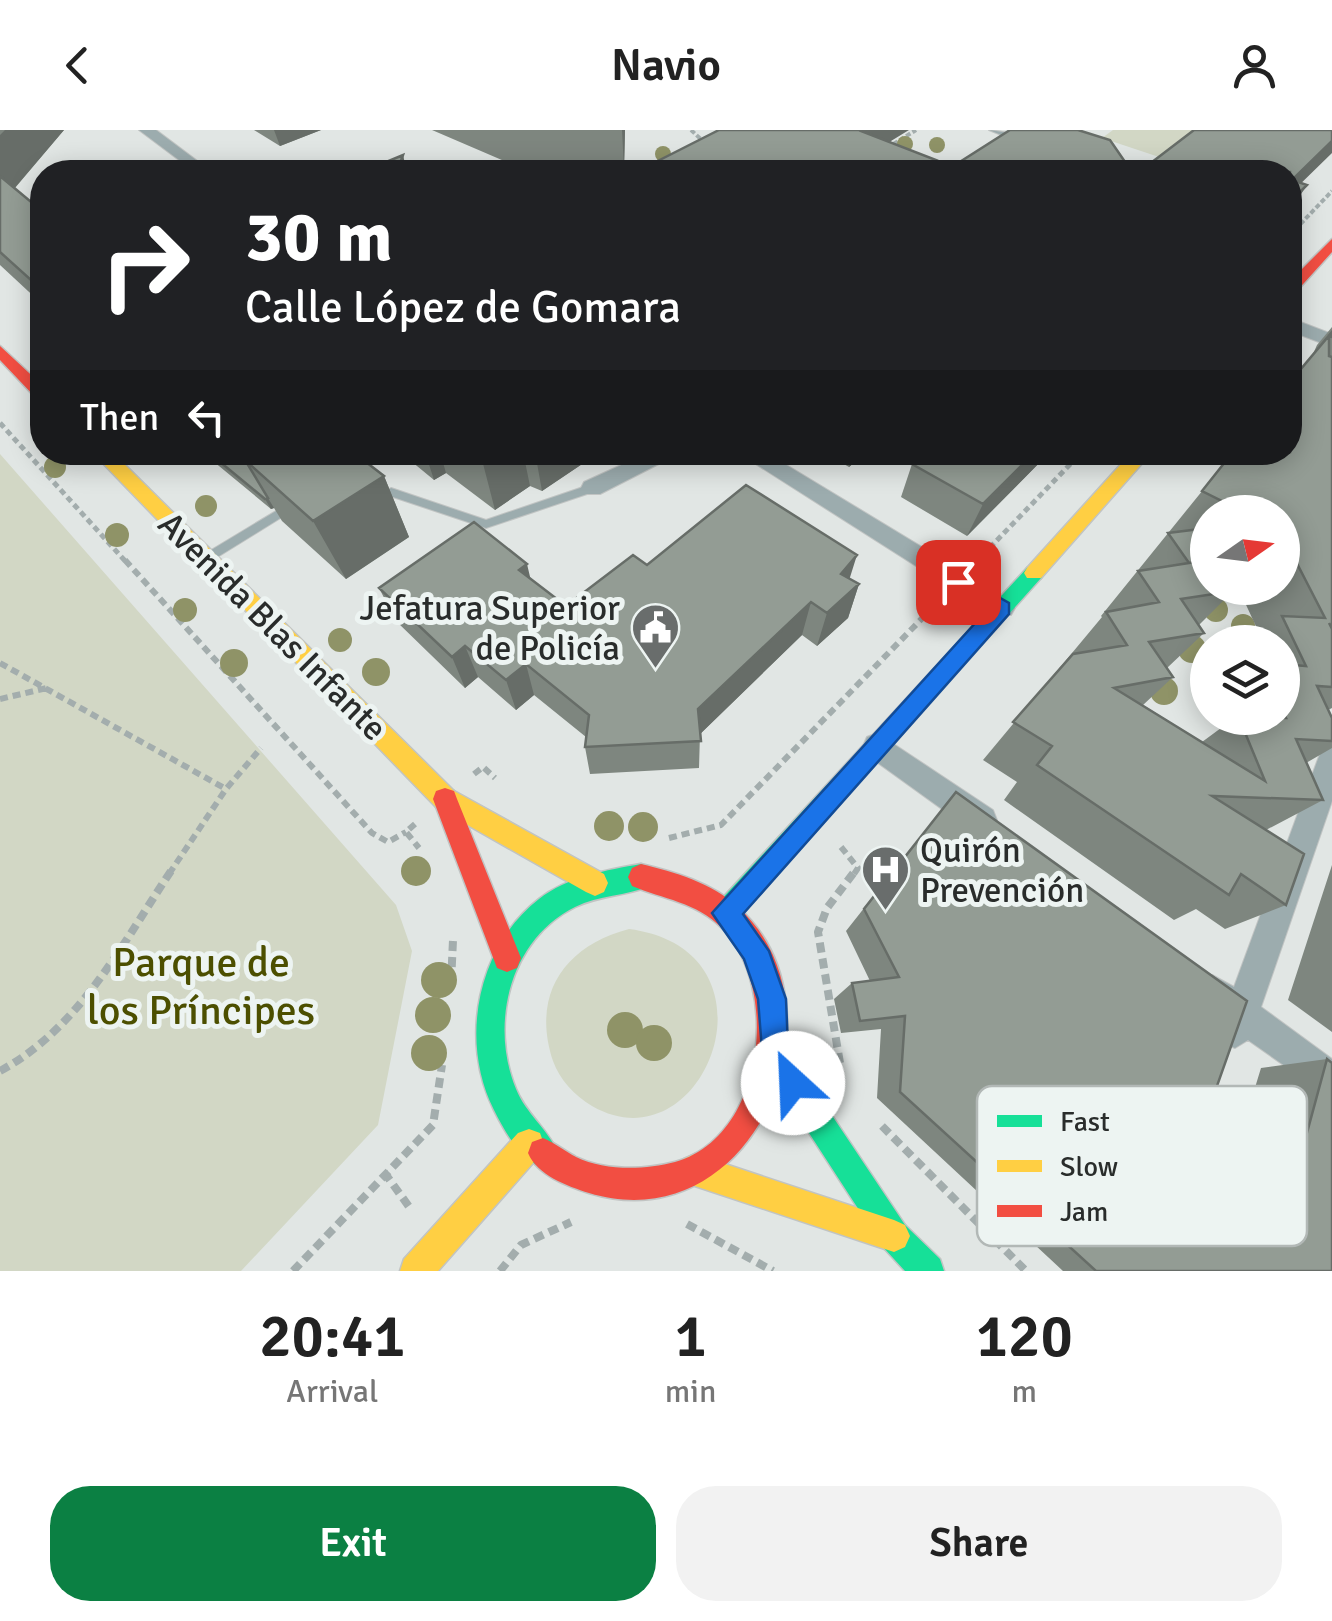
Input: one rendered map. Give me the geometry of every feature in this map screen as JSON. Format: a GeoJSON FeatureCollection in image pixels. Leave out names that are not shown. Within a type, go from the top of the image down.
{"type":"FeatureCollection","features":[{"type":"Feature","properties":{"kind":"main road"},"geometry":{"type":"LineString","coordinates":[[1302,277],[1332,243]]}},
{"type":"Feature","properties":{"kind":"main road"},"geometry":{"type":"LineString","coordinates":[[0,351],[30,382]]}},
{"type":"Feature","properties":{"kind":"main road","name":"Avenida Blas Infante"},"geometry":{"type":"LineString","coordinates":[[114,465],[445,799],[596,883]]}},
{"type":"Feature","properties":{"kind":"main road"},"geometry":{"type":"LineString","coordinates":[[726,913],[1131,465]]}},
{"type":"Feature","properties":{"kind":"main road","name":"Avenida Blas Infante"},"geometry":{"type":"LineString","coordinates":[[445,799],[507,958]]}},
{"type":"Feature","properties":{"kind":"main road"},"geometry":{"type":"LineString","coordinates":[[641,877],[686,887],[726,913],[755,951],[772,999],[773,1052],[760,1098],[733,1140],[696,1170],[637,1188],[578,1178],[529,1144],[501,1101],[489,1052],[491,1003],[507,958],[545,910],[596,883],[641,877]]}},
{"type":"Feature","properties":{"kind":"main road"},"geometry":{"type":"LineString","coordinates":[[773,1052],[894,1236],[928,1271]]}},
{"type":"Feature","properties":{"kind":"main road"},"geometry":{"type":"LineString","coordinates":[[416,1271],[529,1144]]}},
{"type":"Feature","properties":{"kind":"main road"},"geometry":{"type":"LineString","coordinates":[[696,1170],[894,1236]]}},
{"type":"Feature","properties":{"kind":"street"},"geometry":{"type":"LineString","coordinates":[[146,130],[187,160]]}},
{"type":"Feature","properties":{"kind":"street"},"geometry":{"type":"LineString","coordinates":[[996,130],[1026,140],[1042,130]]}},
{"type":"Feature","properties":{"kind":"street"},"geometry":{"type":"LineString","coordinates":[[1302,329],[1332,341]]}},
{"type":"Feature","properties":{"kind":"street"},"geometry":{"type":"LineString","coordinates":[[592,488],[642,465]]}},
{"type":"Feature","properties":{"kind":"street"},"geometry":{"type":"LineString","coordinates":[[769,465],[1002,608]]}},
{"type":"Feature","properties":{"kind":"street"},"geometry":{"type":"LineString","coordinates":[[877,746],[1006,839]]}},
{"type":"Feature","properties":{"kind":"street"},"geometry":{"type":"LineString","coordinates":[[1220,1065],[1242,1014],[1332,759]]}},
{"type":"Feature","properties":{"kind":"street"},"geometry":{"type":"LineString","coordinates":[[1179,967],[1332,1080]]}},
{"type":"Feature","properties":{"kind":"lane"},"geometry":{"type":"LineString","coordinates":[[390,492],[486,524],[592,488]]}},
{"type":"Feature","properties":{"kind":"lane"},"geometry":{"type":"LineString","coordinates":[[206,559],[300,500]]}},
{"type":"Feature","properties":{"kind":"path"},"geometry":{"type":"LineString","coordinates":[[691,130],[709,147],[696,154]]}},
{"type":"Feature","properties":{"kind":"path"},"geometry":{"type":"LineString","coordinates":[[884,150],[916,130]]}},
{"type":"Feature","properties":{"kind":"path"},"geometry":{"type":"LineString","coordinates":[[1302,222],[1332,190]]}},
{"type":"Feature","properties":{"kind":"path"},"geometry":{"type":"LineString","coordinates":[[0,424],[30,457]]}},
{"type":"Feature","properties":{"kind":"path"},"geometry":{"type":"LineString","coordinates":[[37,465],[372,833],[388,842],[417,822]]}},
{"type":"Feature","properties":{"kind":"path"},"geometry":{"type":"LineString","coordinates":[[972,566],[1069,465]]}},
{"type":"Feature","properties":{"kind":"path"},"geometry":{"type":"LineString","coordinates":[[653,839],[721,825],[942,598]]}},
{"type":"Feature","properties":{"kind":"path"},"geometry":{"type":"LineString","coordinates":[[0,663],[50,687],[226,790]]}},
{"type":"Feature","properties":{"kind":"path"},"geometry":{"type":"LineString","coordinates":[[0,699],[50,687]]}},
{"type":"Feature","properties":{"kind":"path"},"geometry":{"type":"LineString","coordinates":[[0,1071],[28,1056],[80,1007],[226,790],[261,748]]}},
{"type":"Feature","properties":{"kind":"path"},"geometry":{"type":"LineString","coordinates":[[473,774],[483,767],[498,780]]}},
{"type":"Feature","properties":{"kind":"path"},"geometry":{"type":"LineString","coordinates":[[406,832],[426,856]]}},
{"type":"Feature","properties":{"kind":"path"},"geometry":{"type":"LineString","coordinates":[[847,1080],[830,1028],[818,932],[827,908],[855,863]]}},
{"type":"Feature","properties":{"kind":"path"},"geometry":{"type":"LineString","coordinates":[[450,1004],[453,932]]}},
{"type":"Feature","properties":{"kind":"path"},"geometry":{"type":"LineString","coordinates":[[293,1271],[433,1125],[444,1056]]}},
{"type":"Feature","properties":{"kind":"path"},"geometry":{"type":"LineString","coordinates":[[874,1118],[977,1222]]}},
{"type":"Feature","properties":{"kind":"path"},"geometry":{"type":"LineString","coordinates":[[384,1172],[406,1203]]}},
{"type":"Feature","properties":{"kind":"path"},"geometry":{"type":"LineString","coordinates":[[500,1271],[521,1245],[560,1223]]}},
{"type":"Feature","properties":{"kind":"path"},"geometry":{"type":"LineString","coordinates":[[1001,1246],[1026,1271]]}},
{"type":"Feature","properties":{"kind":"green space"},"geometry":{"type":"Polygon","coordinates":[[[1113,130],[1193,130],[1159,157],[1102,138],[1113,130]]]}},
{"type":"Feature","properties":{"kind":"green space","name":"Parque de los Príncipes"},"geometry":{"type":"Polygon","coordinates":[[[0,454],[396,905],[412,951],[378,1125],[241,1271],[0,1271],[0,454]]]}},
{"type":"Feature","properties":{"kind":"green space"},"geometry":{"type":"Polygon","coordinates":[[[629,929],[678,945],[707,975],[717,1011],[713,1050],[696,1084],[668,1109],[633,1118],[592,1106],[568,1086],[553,1061],[546,1015],[558,977],[571,961],[606,937],[629,929]]]}},
{"type":"Feature","properties":{"kind":"building"},"geometry":{"type":"Polygon","coordinates":[[[719,130],[862,130],[936,160],[660,160],[719,130]]]}},
{"type":"Feature","properties":{"kind":"building"},"geometry":{"type":"Polygon","coordinates":[[[1010,130],[1078,130],[1110,140],[1124,160],[963,160],[1010,130]]]}},
{"type":"Feature","properties":{"kind":"building"},"geometry":{"type":"Polygon","coordinates":[[[1194,130],[1332,130],[1332,141],[1302,170],[1302,160],[1155,160],[1194,130]]]}},
{"type":"Feature","properties":{"kind":"building"},"geometry":{"type":"Polygon","coordinates":[[[0,176],[30,201],[30,279],[0,252],[0,176]]]}},
{"type":"Feature","properties":{"kind":"building"},"geometry":{"type":"Polygon","coordinates":[[[1332,332],[1332,687],[1317,686],[1332,718],[1332,741],[1296,739],[1323,800],[1212,796],[1304,854],[1286,905],[1241,874],[1229,895],[1037,765],[1052,746],[1013,722],[1073,654],[1127,645],[1106,612],[1159,602],[1138,571],[1190,563],[1190,598],[1181,599],[1199,625],[1190,625],[1190,635],[1149,642],[1173,677],[1114,688],[1265,781],[1246,735],[1300,735],[1300,666],[1306,666],[1300,654],[1300,625],[1286,625],[1282,616],[1325,618],[1300,569],[1300,495],[1210,495],[1202,491],[1223,465],[1302,465],[1302,368],[1332,332]]]}},
{"type":"Feature","properties":{"kind":"building"},"geometry":{"type":"Polygon","coordinates":[[[224,465],[248,465],[268,498],[224,465]]]}},
{"type":"Feature","properties":{"kind":"building"},"geometry":{"type":"Polygon","coordinates":[[[251,465],[370,465],[384,476],[313,521],[251,465]]]}},
{"type":"Feature","properties":{"kind":"building"},"geometry":{"type":"Polygon","coordinates":[[[914,465],[1022,465],[983,504],[914,465]]]}},
{"type":"Feature","properties":{"kind":"building"},"geometry":{"type":"Polygon","coordinates":[[[746,485],[857,555],[841,574],[859,584],[827,613],[811,602],[698,709],[701,741],[585,747],[589,715],[526,664],[506,680],[465,646],[452,657],[379,588],[474,522],[527,564],[519,570],[566,606],[633,555],[647,565],[746,485]]]}},
{"type":"Feature","properties":{"kind":"building"},"geometry":{"type":"Polygon","coordinates":[[[1190,530],[1190,563],[1189,563],[1168,533],[1190,530]]]}},
{"type":"Feature","properties":{"kind":"building"},"geometry":{"type":"Polygon","coordinates":[[[956,792],[1247,1001],[1217,1086],[977,1086],[977,1162],[900,1092],[905,1016],[860,1021],[852,983],[899,977],[864,909],[956,792]]]}},
{"type":"Feature","properties":{"kind":"building"},"geometry":{"type":"Polygon","coordinates":[[[1327,1059],[1332,1063],[1332,1271],[1096,1271],[1069,1246],[1307,1246],[1307,1133],[1327,1059]]]}},
{"type":"Feature","properties":{"kind":"traffic: fast"},"geometry":{"type":"LineString","coordinates":[[726,913],[1034,573]]}},
{"type":"Feature","properties":{"kind":"traffic: fast"},"geometry":{"type":"LineString","coordinates":[[543,1153],[520,1127],[503,1097],[493,1064],[493,996],[504,964],[522,934],[557,902],[592,887],[641,877]]}},
{"type":"Feature","properties":{"kind":"traffic: fast"},"geometry":{"type":"LineString","coordinates":[[773,1052],[894,1236],[928,1271]]}},
{"type":"Feature","properties":{"kind":"traffic: slow"},"geometry":{"type":"LineString","coordinates":[[114,465],[445,799],[595,883]]}},
{"type":"Feature","properties":{"kind":"traffic: slow"},"geometry":{"type":"LineString","coordinates":[[1034,573],[1131,465]]}},
{"type":"Feature","properties":{"kind":"traffic: slow"},"geometry":{"type":"LineString","coordinates":[[416,1271],[529,1144]]}},
{"type":"Feature","properties":{"kind":"traffic: slow"},"geometry":{"type":"LineString","coordinates":[[695,1170],[894,1236]]}},
{"type":"Feature","properties":{"kind":"traffic: jam"},"geometry":{"type":"LineString","coordinates":[[1302,277],[1332,243]]}},
{"type":"Feature","properties":{"kind":"traffic: jam"},"geometry":{"type":"LineString","coordinates":[[0,351],[30,382]]}},
{"type":"Feature","properties":{"kind":"traffic: jam"},"geometry":{"type":"LineString","coordinates":[[445,799],[507,958]]}},
{"type":"Feature","properties":{"kind":"traffic: jam"},"geometry":{"type":"LineString","coordinates":[[543,1153],[586,1177],[610,1182],[645,1182],[686,1174],[714,1158],[736,1135],[753,1107],[765,1075],[771,1005],[764,972],[751,942],[730,917],[699,896],[641,877]]}},
{"type":"Feature","properties":{"kind":"place","name":"Jefatura Superior de Policía"},"geometry":{"type":"Point","coordinates":[655,670]}},
{"type":"Feature","properties":{"kind":"place","name":"Quirón Prevención"},"geometry":{"type":"Point","coordinates":[885,912]}},
{"type":"Feature","properties":{"kind":"route"},"geometry":{"type":"LineString","coordinates":[[793,1083],[773,1052],[772,999],[755,951],[726,913],[1002,608],[958,582]]}}]}
